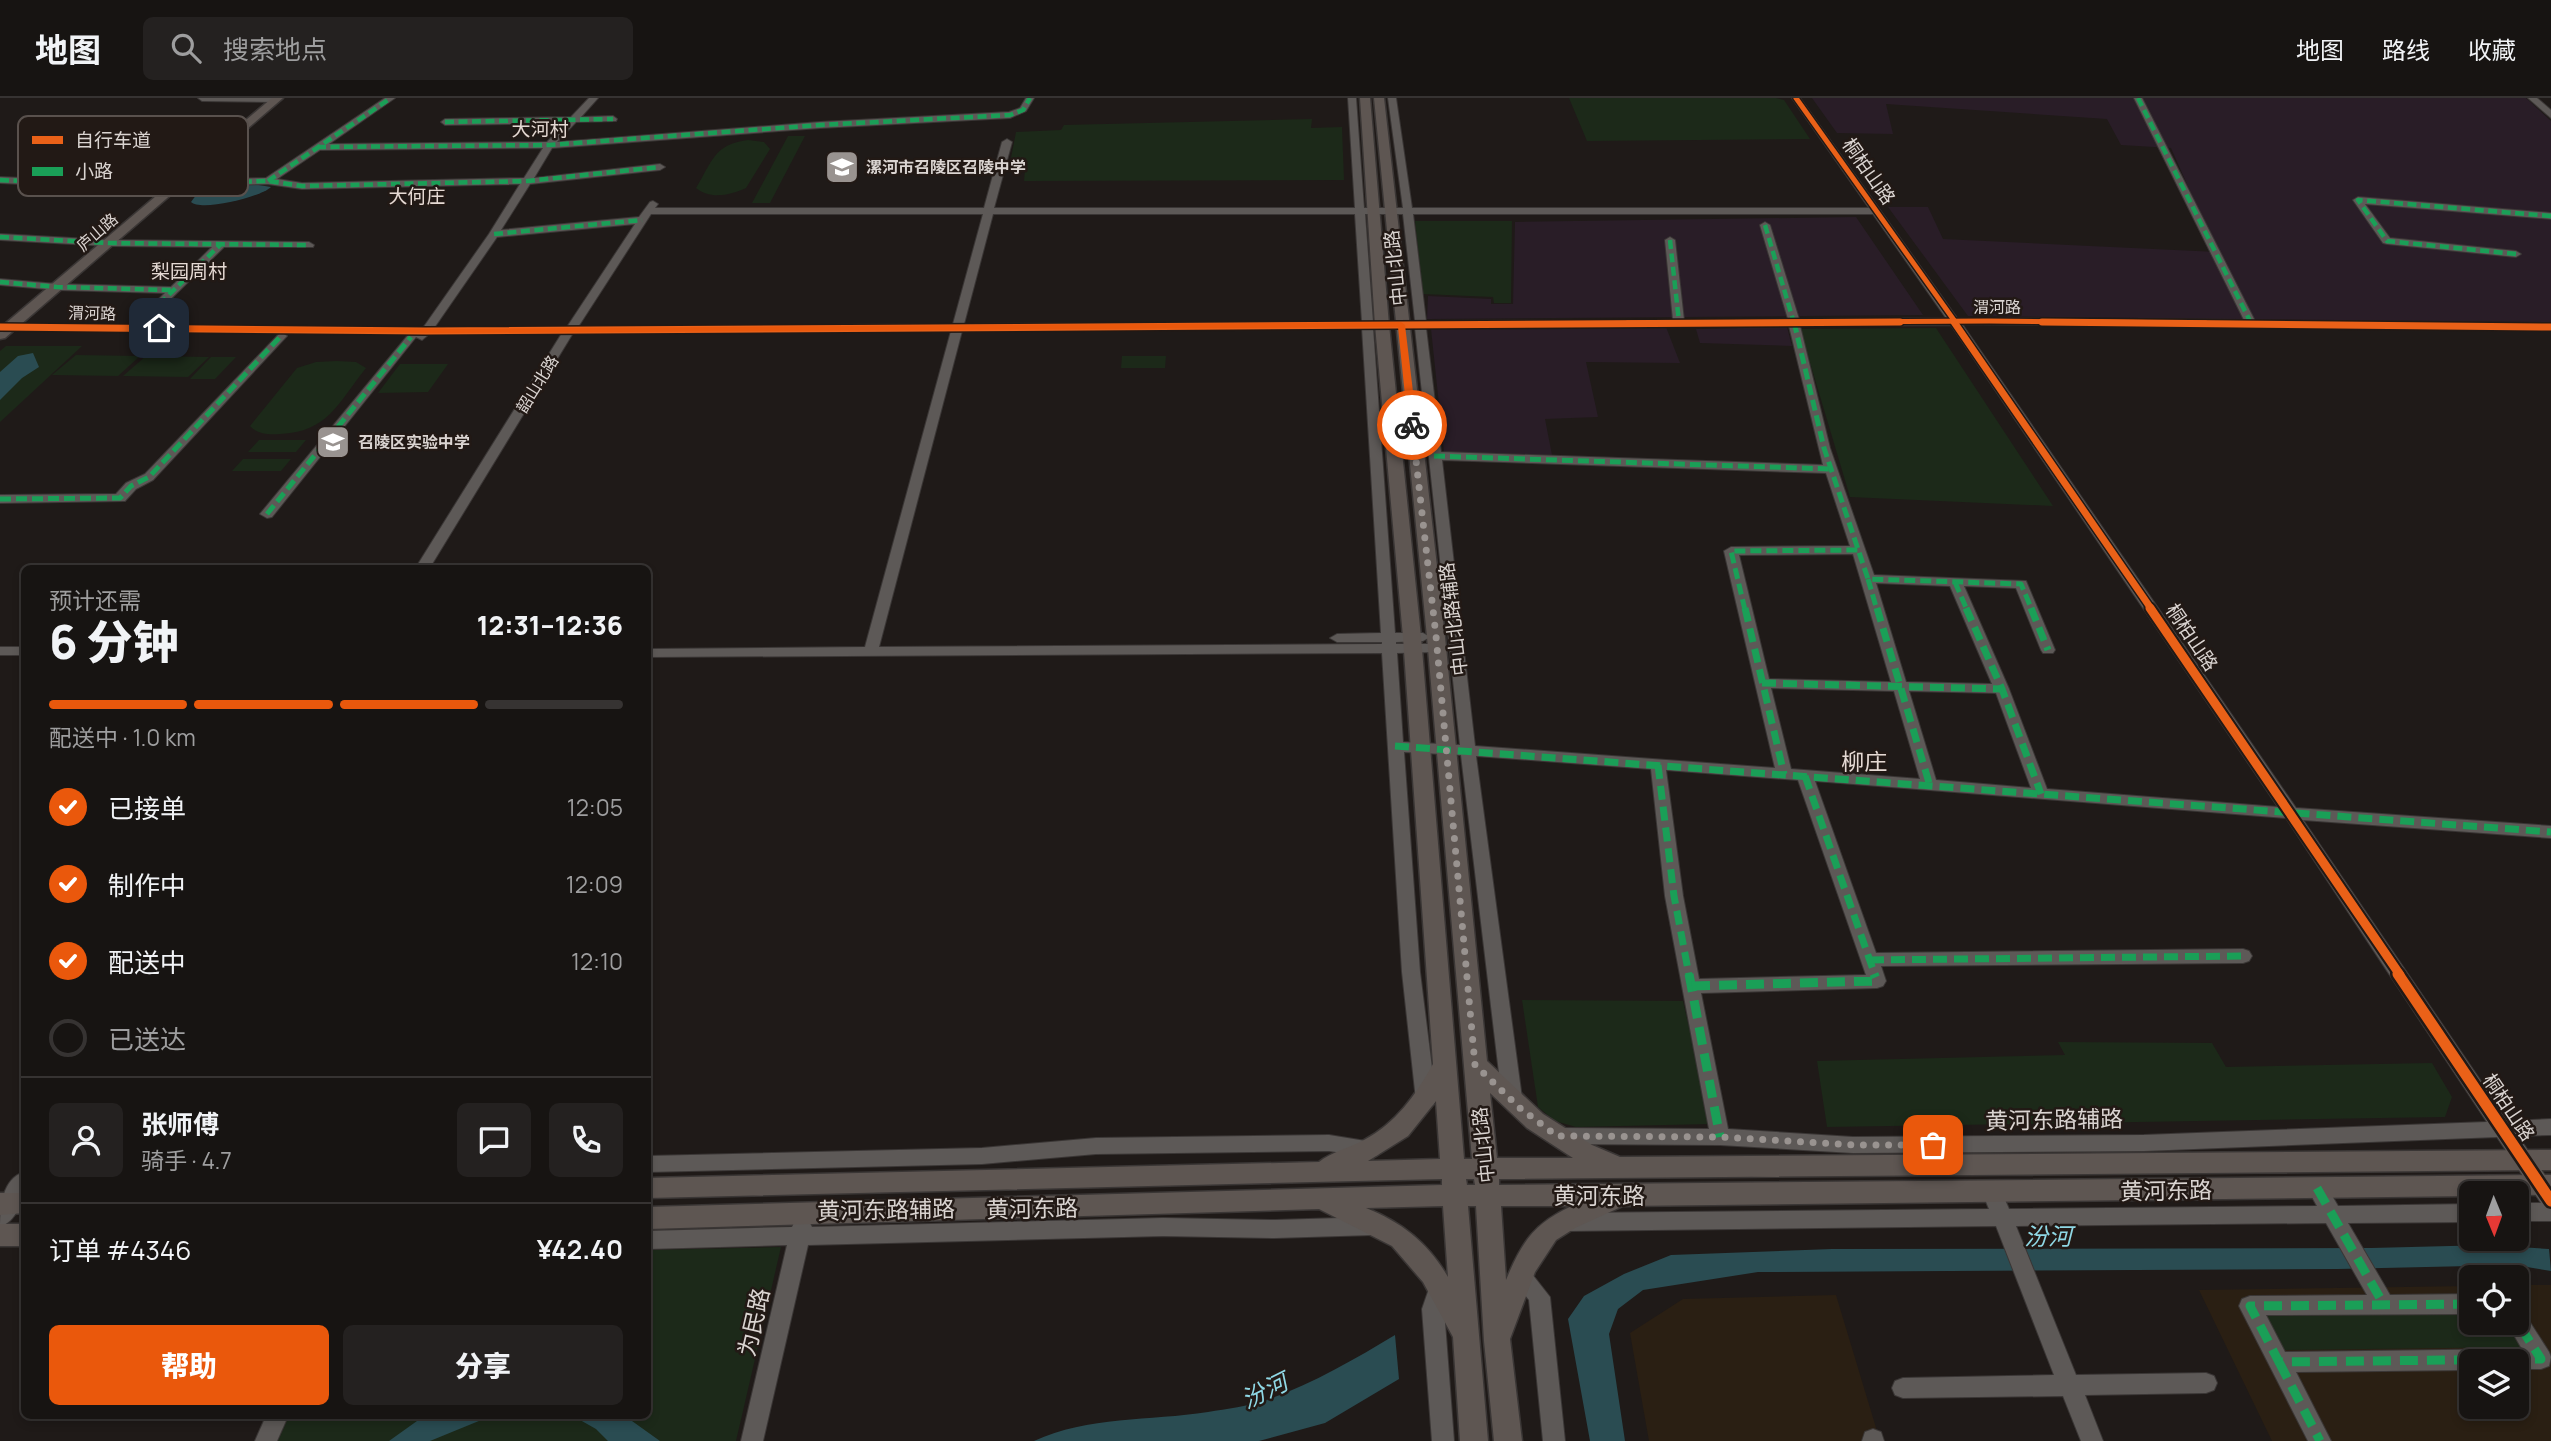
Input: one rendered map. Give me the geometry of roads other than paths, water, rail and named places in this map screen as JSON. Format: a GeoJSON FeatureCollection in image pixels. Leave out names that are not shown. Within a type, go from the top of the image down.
{"type":"FeatureCollection","features":[{"type":"Feature","properties":{"kind":"main road","name":"庐山路"},"geometry":{"type":"LineString","coordinates":[[247,116],[267,98]]}},
{"type":"Feature","properties":{"kind":"main road","name":"庐山路"},"geometry":{"type":"LineString","coordinates":[[248,122],[278,98]]}},
{"type":"Feature","properties":{"kind":"main road","name":"中山北路"},"geometry":{"type":"LineString","coordinates":[[1365,98],[1413,642],[1446,1062],[1453,1195],[1474,1441]]}},
{"type":"Feature","properties":{"kind":"main road","name":"中山北路"},"geometry":{"type":"LineString","coordinates":[[1374,213],[1379,98]]}},
{"type":"Feature","properties":{"kind":"main road","name":"庐山路"},"geometry":{"type":"LineString","coordinates":[[2,329],[157,196]]}},
{"type":"Feature","properties":{"kind":"main road","name":"中山北路"},"geometry":{"type":"LineString","coordinates":[[1387,327],[1436,642],[1508,1441]]}},
{"type":"Feature","properties":{"kind":"main road"},"geometry":{"type":"LineString","coordinates":[[1318,1171],[1387,1141],[1426,1100],[1446,1062]]}},
{"type":"Feature","properties":{"kind":"main road"},"geometry":{"type":"LineString","coordinates":[[1475,1065],[1535,1121],[1557,1136],[1621,1169]]}},
{"type":"Feature","properties":{"kind":"main road","name":"黄河东路"},"geometry":{"type":"LineString","coordinates":[[651,1218],[802,1225],[1453,1195],[1486,1182],[1621,1169],[2551,1160]]}},
{"type":"Feature","properties":{"kind":"main road","name":"黄河东路"},"geometry":{"type":"LineString","coordinates":[[651,1188],[1452,1169],[1486,1182],[1622,1196],[2317,1188],[2547,1191]]}},
{"type":"Feature","properties":{"kind":"main road"},"geometry":{"type":"LineString","coordinates":[[1497,1341],[1521,1276],[1541,1238],[1565,1222],[1622,1196]]}},
{"type":"Feature","properties":{"kind":"main road"},"geometry":{"type":"LineString","coordinates":[[1323,1201],[1378,1226],[1409,1245],[1440,1284],[1467,1341]]}},
{"type":"Feature","properties":{"kind":"street"},"geometry":{"type":"LineString","coordinates":[[202,98],[278,98]]}},
{"type":"Feature","properties":{"kind":"street"},"geometry":{"type":"LineString","coordinates":[[268,181],[391,98]]}},
{"type":"Feature","properties":{"kind":"street"},"geometry":{"type":"LineString","coordinates":[[267,514],[420,335],[494,234],[549,145],[594,98]]}},
{"type":"Feature","properties":{"kind":"street"},"geometry":{"type":"LineString","coordinates":[[317,147],[549,145],[820,125],[1010,116],[1022,111],[1030,98]]}},
{"type":"Feature","properties":{"kind":"street"},"geometry":{"type":"LineString","coordinates":[[1352,98],[1374,213]]}},
{"type":"Feature","properties":{"kind":"street","name":"中山北路辅路"},"geometry":{"type":"LineString","coordinates":[[1392,98],[1408,212],[1387,327],[1388,643],[1410,972],[1426,1100]]}},
{"type":"Feature","properties":{"kind":"street","name":"桐柏山路"},"geometry":{"type":"LineString","coordinates":[[1796,98],[1954,321],[2547,1191]]}},
{"type":"Feature","properties":{"kind":"street"},"geometry":{"type":"LineString","coordinates":[[2138,98],[2251,323]]}},
{"type":"Feature","properties":{"kind":"street"},"geometry":{"type":"LineString","coordinates":[[2532,98],[2551,115]]}},
{"type":"Feature","properties":{"kind":"street"},"geometry":{"type":"LineString","coordinates":[[445,122],[613,119]]}},
{"type":"Feature","properties":{"kind":"street"},"geometry":{"type":"LineString","coordinates":[[872,647],[1007,142]]}},
{"type":"Feature","properties":{"kind":"street"},"geometry":{"type":"LineString","coordinates":[[248,182],[268,181],[302,186],[528,180],[660,167]]}},
{"type":"Feature","properties":{"kind":"street"},"geometry":{"type":"LineString","coordinates":[[0,180],[18,181]]}},
{"type":"Feature","properties":{"kind":"street"},"geometry":{"type":"LineString","coordinates":[[2516,254],[2387,241],[2358,200],[2551,216]]}},
{"type":"Feature","properties":{"kind":"street"},"geometry":{"type":"LineString","coordinates":[[494,234],[648,211],[1876,211]]}},
{"type":"Feature","properties":{"kind":"street","name":"韶山北路"},"geometry":{"type":"LineString","coordinates":[[424,565],[568,333],[648,211]]}},
{"type":"Feature","properties":{"kind":"street"},"geometry":{"type":"LineString","coordinates":[[1765,225],[1794,322],[1831,469],[1868,579],[1930,786]]}},
{"type":"Feature","properties":{"kind":"street"},"geometry":{"type":"LineString","coordinates":[[0,237],[101,243],[309,245]]}},
{"type":"Feature","properties":{"kind":"street"},"geometry":{"type":"LineString","coordinates":[[1670,240],[1679,322]]}},
{"type":"Feature","properties":{"kind":"street"},"geometry":{"type":"LineString","coordinates":[[135,328],[221,244]]}},
{"type":"Feature","properties":{"kind":"street"},"geometry":{"type":"LineString","coordinates":[[0,282],[51,287],[171,290]]}},
{"type":"Feature","properties":{"kind":"street","name":"渭河路"},"geometry":{"type":"LineString","coordinates":[[2,329],[281,336],[1192,329],[1679,322],[1954,321],[2551,327]]}},
{"type":"Feature","properties":{"kind":"street","name":"中山北路辅路"},"geometry":{"type":"LineString","coordinates":[[1387,327],[1434,456],[1511,1098]]}},
{"type":"Feature","properties":{"kind":"street","name":"渭河路"},"geometry":{"type":"LineString","coordinates":[[2,329],[135,328],[420,335]]}},
{"type":"Feature","properties":{"kind":"street"},"geometry":{"type":"LineString","coordinates":[[0,499],[120,498],[131,486],[149,477],[281,336]]}},
{"type":"Feature","properties":{"kind":"street"},"geometry":{"type":"LineString","coordinates":[[1434,456],[1831,469]]}},
{"type":"Feature","properties":{"kind":"street"},"geometry":{"type":"LineString","coordinates":[[1784,774],[1731,551],[1858,550]]}},
{"type":"Feature","properties":{"kind":"street"},"geometry":{"type":"LineString","coordinates":[[1868,579],[2021,584],[2048,650]]}},
{"type":"Feature","properties":{"kind":"street"},"geometry":{"type":"LineString","coordinates":[[1955,582],[2002,689],[2040,794]]}},
{"type":"Feature","properties":{"kind":"street"},"geometry":{"type":"LineString","coordinates":[[651,653],[872,647],[1436,642]]}},
{"type":"Feature","properties":{"kind":"street"},"geometry":{"type":"LineString","coordinates":[[651,644],[872,647]]}},
{"type":"Feature","properties":{"kind":"street"},"geometry":{"type":"LineString","coordinates":[[0,651],[21,651]]}},
{"type":"Feature","properties":{"kind":"street"},"geometry":{"type":"LineString","coordinates":[[0,660],[21,660]]}},
{"type":"Feature","properties":{"kind":"street"},"geometry":{"type":"LineString","coordinates":[[1762,682],[2002,689]]}},
{"type":"Feature","properties":{"kind":"street"},"geometry":{"type":"LineString","coordinates":[[1395,747],[2551,832]]}},
{"type":"Feature","properties":{"kind":"street"},"geometry":{"type":"LineString","coordinates":[[1658,765],[1674,896],[1720,1137]]}},
{"type":"Feature","properties":{"kind":"street"},"geometry":{"type":"LineString","coordinates":[[1692,986],[1877,981],[1805,776]]}},
{"type":"Feature","properties":{"kind":"street"},"geometry":{"type":"LineString","coordinates":[[1870,960],[2243,956]]}},
{"type":"Feature","properties":{"kind":"street","name":"黄河东路辅路"},"geometry":{"type":"LineString","coordinates":[[1557,1136],[1720,1137],[1853,1145],[2117,1143],[2551,1127]]}},
{"type":"Feature","properties":{"kind":"street"},"geometry":{"type":"LineString","coordinates":[[651,1164],[982,1156],[1096,1146],[1329,1143],[1371,1149]]}},
{"type":"Feature","properties":{"kind":"street"},"geometry":{"type":"LineString","coordinates":[[2317,1188],[2384,1305]]}},
{"type":"Feature","properties":{"kind":"street"},"geometry":{"type":"LineString","coordinates":[[13,1219],[21,1191]]}},
{"type":"Feature","properties":{"kind":"street"},"geometry":{"type":"LineString","coordinates":[[1992,1192],[2092,1441]]}},
{"type":"Feature","properties":{"kind":"street"},"geometry":{"type":"LineString","coordinates":[[2529,1212],[2551,1212]]}},
{"type":"Feature","properties":{"kind":"street"},"geometry":{"type":"LineString","coordinates":[[1565,1222],[2459,1213]]}},
{"type":"Feature","properties":{"kind":"street","name":"黄河东路辅路"},"geometry":{"type":"LineString","coordinates":[[651,1240],[802,1225],[1275,1229],[1378,1226]]}},
{"type":"Feature","properties":{"kind":"street","name":"为民路"},"geometry":{"type":"LineString","coordinates":[[752,1441],[802,1225]]}},
{"type":"Feature","properties":{"kind":"street"},"geometry":{"type":"LineString","coordinates":[[1521,1276],[1539,1297],[1554,1441]]}},
{"type":"Feature","properties":{"kind":"street"},"geometry":{"type":"LineString","coordinates":[[1440,1284],[1433,1308],[1443,1441]]}},
{"type":"Feature","properties":{"kind":"street"},"geometry":{"type":"LineString","coordinates":[[2320,1441],[2250,1306],[2459,1304]]}},
{"type":"Feature","properties":{"kind":"street"},"geometry":{"type":"LineString","coordinates":[[2280,1362],[2541,1359],[2526,1335]]}},
{"type":"Feature","properties":{"kind":"street"},"geometry":{"type":"LineString","coordinates":[[1903,1388],[2206,1383]]}},
{"type":"Feature","properties":{"kind":"street"},"geometry":{"type":"LineString","coordinates":[[266,1441],[276,1419]]}},
{"type":"Feature","properties":{"kind":"water"},"geometry":{"type":"Polygon","coordinates":[[[248,184],[271,187],[256,195],[231,202],[197,205],[191,202],[195,196],[248,196],[248,184]]]}},
{"type":"Feature","properties":{"kind":"water"},"geometry":{"type":"Polygon","coordinates":[[[33,353],[39,367],[22,378],[0,400],[0,372],[18,356],[33,353]]]}},
{"type":"Feature","properties":{"kind":"water"},"geometry":{"type":"Polygon","coordinates":[[[2459,1246],[2459,1251],[2549,1249],[2551,1271],[2529,1267],[2529,1265],[2459,1265],[2338,1269],[1758,1272],[1643,1290],[1618,1309],[1609,1334],[1625,1441],[1590,1441],[1568,1319],[1584,1296],[1624,1274],[1671,1255],[1832,1249],[2459,1246]]]}},
{"type":"Feature","properties":{"kind":"water"},"geometry":{"type":"Polygon","coordinates":[[[1395,1335],[1399,1379],[1325,1423],[1259,1441],[1034,1441],[1097,1423],[1186,1415],[1259,1402],[1316,1379],[1395,1335]]]}},
{"type":"Feature","properties":{"kind":"water"},"geometry":{"type":"Polygon","coordinates":[[[420,1419],[484,1419],[430,1441],[389,1441],[420,1419]]]}},
{"type":"Feature","properties":{"kind":"water"},"geometry":{"type":"Polygon","coordinates":[[[578,1419],[629,1419],[660,1441],[608,1441],[596,1429],[578,1419]]]}},
{"type":"Feature","properties":{"kind":"place","name":"漯河市召陵区召陵中学"},"geometry":{"type":"Point","coordinates":[842,167]}},
{"type":"Feature","properties":{"kind":"place","name":"召陵区实验中学"},"geometry":{"type":"Point","coordinates":[333,442]}},
{"type":"Feature","properties":{"kind":"district","name":"大河村"},"geometry":{"type":"Point","coordinates":[540,129]}},
{"type":"Feature","properties":{"kind":"district","name":"大何庄"},"geometry":{"type":"Point","coordinates":[417,196]}},
{"type":"Feature","properties":{"kind":"district","name":"梨园周村"},"geometry":{"type":"Point","coordinates":[189,271]}},
{"type":"Feature","properties":{"kind":"district","name":"柳庄"},"geometry":{"type":"Point","coordinates":[1864,761]}},
{"type":"Feature","properties":{"kind":"water label","name":"汾河"},"geometry":{"type":"Point","coordinates":[2048,1235]}},
{"type":"Feature","properties":{"kind":"water label","name":"汾河"},"geometry":{"type":"Point","coordinates":[1264,1390]}}]}
